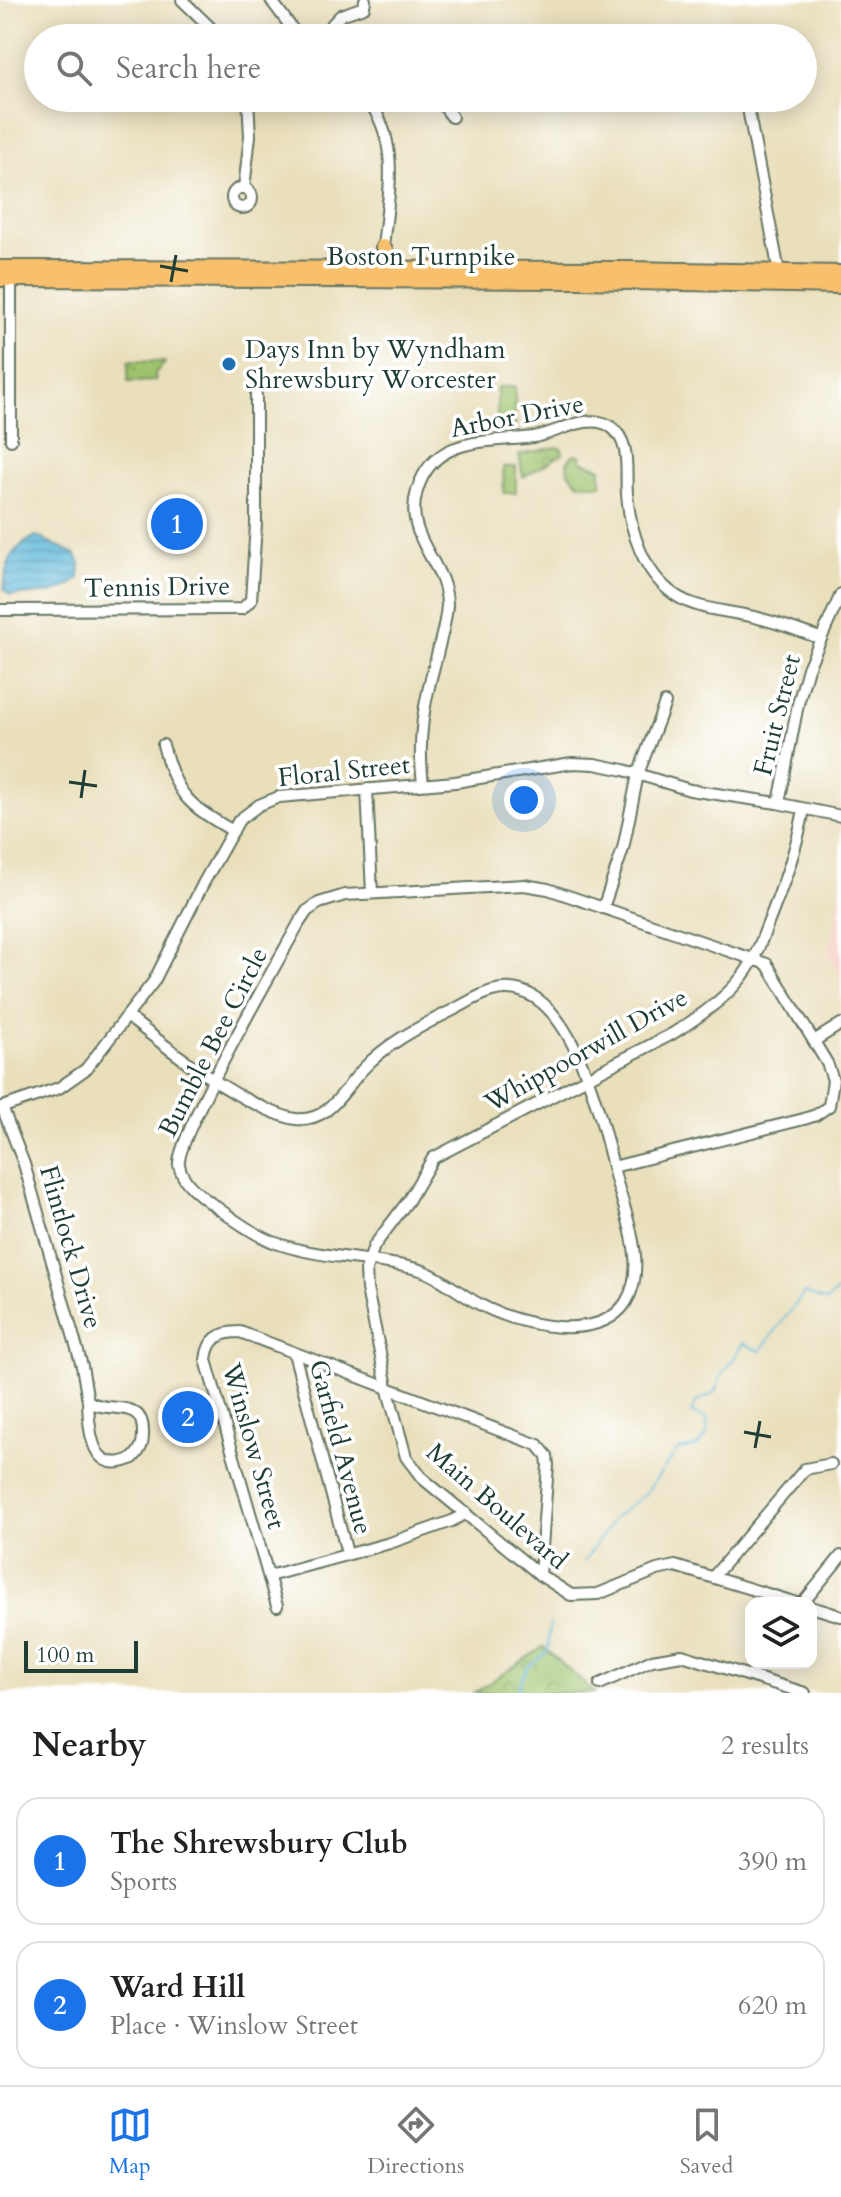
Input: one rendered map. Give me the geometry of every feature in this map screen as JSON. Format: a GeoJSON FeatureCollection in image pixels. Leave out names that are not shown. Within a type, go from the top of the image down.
{"type":"FeatureCollection","features":[{"type":"Feature","properties":{"kind":"highway"},"geometry":{"type":"LineString","coordinates":[[372,269],[383,247]]}},
{"type":"Feature","properties":{"kind":"highway"},"geometry":{"type":"LineString","coordinates":[[383,247],[397,269]]}},
{"type":"Feature","properties":{"kind":"highway","name":"Boston Turnpike"},"geometry":{"type":"LineString","coordinates":[[4,275],[372,269],[841,273]]}},
{"type":"Feature","properties":{"kind":"highway","name":"Boston Turnpike"},"geometry":{"type":"LineString","coordinates":[[4,275],[841,286]]}},
{"type":"Feature","properties":{"kind":"street"},"geometry":{"type":"LineString","coordinates":[[182,0],[205,24]]}},
{"type":"Feature","properties":{"kind":"street"},"geometry":{"type":"LineString","coordinates":[[271,0],[290,24]]}},
{"type":"Feature","properties":{"kind":"street"},"geometry":{"type":"LineString","coordinates":[[332,24],[341,15],[364,7],[365,0]]}},
{"type":"Feature","properties":{"kind":"street"},"geometry":{"type":"LineString","coordinates":[[244,188],[250,136],[249,112]]}},
{"type":"Feature","properties":{"kind":"street"},"geometry":{"type":"LineString","coordinates":[[378,112],[389,143],[390,181],[383,247]]}},
{"type":"Feature","properties":{"kind":"street"},"geometry":{"type":"LineString","coordinates":[[448,112],[452,117]]}},
{"type":"Feature","properties":{"kind":"street"},"geometry":{"type":"LineString","coordinates":[[749,112],[779,272]]}},
{"type":"Feature","properties":{"kind":"street"},"geometry":{"type":"LineString","coordinates":[[4,275],[11,440]]}},
{"type":"Feature","properties":{"kind":"street","name":"Tennis Drive"},"geometry":{"type":"LineString","coordinates":[[0,610],[242,609],[251,600],[254,568],[256,395]]}},
{"type":"Feature","properties":{"kind":"street","name":"Arbor Drive"},"geometry":{"type":"LineString","coordinates":[[423,784],[420,732],[447,603],[443,579],[422,540],[414,507],[420,482],[428,466],[437,457],[455,449],[488,440],[539,436],[576,424],[604,423],[614,430],[625,447],[627,497],[636,538],[645,561],[663,586],[689,602],[762,619],[820,638]]}},
{"type":"Feature","properties":{"kind":"street","name":"Fruit Street"},"geometry":{"type":"LineString","coordinates":[[779,803],[798,704],[820,638],[841,594]]}},
{"type":"Feature","properties":{"kind":"street"},"geometry":{"type":"LineString","coordinates":[[603,908],[623,849],[638,774],[665,703]]}},
{"type":"Feature","properties":{"kind":"street"},"geometry":{"type":"LineString","coordinates":[[163,745],[172,775],[185,799],[200,812],[233,831]]}},
{"type":"Feature","properties":{"kind":"street","name":"Floral Street"},"geometry":{"type":"LineString","coordinates":[[1,1107],[59,1088],[81,1074],[154,981],[244,814],[279,797],[455,782],[572,763],[595,764],[690,790],[841,816]]}},
{"type":"Feature","properties":{"kind":"street"},"geometry":{"type":"LineString","coordinates":[[367,789],[372,893]]}},
{"type":"Feature","properties":{"kind":"street","name":"Whippoorwill Drive"},"geometry":{"type":"LineString","coordinates":[[368,1258],[378,1239],[408,1201],[433,1158],[693,1021],[738,981],[754,959],[796,848],[804,809]]}},
{"type":"Feature","properties":{"kind":"street","name":"Bumble Bee Circle"},"geometry":{"type":"LineString","coordinates":[[127,1016],[214,1083],[284,1116],[304,1119],[325,1112],[334,1105],[362,1069],[386,1049],[425,1025],[495,990],[520,992],[544,1002],[563,1027],[587,1077],[634,1247],[634,1281],[623,1307],[596,1325],[556,1326],[512,1319],[480,1305],[423,1271],[368,1258],[310,1252],[273,1242],[217,1207],[188,1183],[180,1170],[179,1152],[214,1083],[307,911],[333,897],[524,885],[548,889],[754,959]]}},
{"type":"Feature","properties":{"kind":"street"},"geometry":{"type":"LineString","coordinates":[[613,1167],[816,1115],[829,1106],[834,1086],[827,1063],[773,971],[767,964],[754,959]]}},
{"type":"Feature","properties":{"kind":"street"},"geometry":{"type":"LineString","coordinates":[[814,1041],[841,1024]]}},
{"type":"Feature","properties":{"kind":"street","name":"Flintlock Drive"},"geometry":{"type":"LineString","coordinates":[[1,1107],[26,1169],[82,1366],[91,1438],[101,1457],[120,1462],[138,1454],[144,1429],[140,1417],[127,1408],[98,1406],[88,1401]]}},
{"type":"Feature","properties":{"kind":"street","name":"Main Boulevard"},"geometry":{"type":"LineString","coordinates":[[368,1258],[367,1289],[387,1387],[409,1463],[422,1478],[565,1592],[581,1596],[598,1594],[671,1566],[780,1597]]}},
{"type":"Feature","properties":{"kind":"street","name":"Winslow Street"},"geometry":{"type":"LineString","coordinates":[[277,1606],[206,1355],[214,1338],[228,1332],[240,1332],[529,1440],[544,1450],[548,1465],[540,1575]]}},
{"type":"Feature","properties":{"kind":"street","name":"Garfield Avenue"},"geometry":{"type":"LineString","coordinates":[[294,1353],[347,1553]]}},
{"type":"Feature","properties":{"kind":"street"},"geometry":{"type":"LineString","coordinates":[[713,1577],[805,1469],[831,1464]]}},
{"type":"Feature","properties":{"kind":"street"},"geometry":{"type":"LineString","coordinates":[[269,1576],[390,1543],[466,1513]]}},
{"type":"Feature","properties":{"kind":"street"},"geometry":{"type":"LineString","coordinates":[[805,1597],[841,1556]]}},
{"type":"Feature","properties":{"kind":"street"},"geometry":{"type":"LineString","coordinates":[[817,1609],[841,1616]]}},
{"type":"Feature","properties":{"kind":"street"},"geometry":{"type":"LineString","coordinates":[[600,1684],[652,1660],[682,1655],[805,1693]]}},
{"type":"Feature","properties":{"kind":"shaded area"},"geometry":{"type":"Polygon","coordinates":[[[841,888],[841,977],[829,955],[841,888]]]}},
{"type":"Feature","properties":{"kind":"green space"},"geometry":{"type":"Polygon","coordinates":[[[128,361],[165,363],[155,373],[156,381],[128,382],[128,361]]]}},
{"type":"Feature","properties":{"kind":"green space"},"geometry":{"type":"Polygon","coordinates":[[[497,387],[515,387],[515,428],[497,428],[497,387]]]}},
{"type":"Feature","properties":{"kind":"green space"},"geometry":{"type":"Polygon","coordinates":[[[557,447],[562,449],[563,454],[523,477],[519,455],[557,447]]]}},
{"type":"Feature","properties":{"kind":"green space"},"geometry":{"type":"Polygon","coordinates":[[[574,454],[580,455],[581,461],[601,468],[601,485],[578,483],[568,472],[567,462],[574,454]]]}},
{"type":"Feature","properties":{"kind":"green space"},"geometry":{"type":"Polygon","coordinates":[[[503,467],[516,467],[516,493],[504,493],[503,467]]]}},
{"type":"Feature","properties":{"kind":"green space"},"geometry":{"type":"Polygon","coordinates":[[[543,1647],[595,1693],[474,1693],[543,1647]]]}},
{"type":"Feature","properties":{"kind":"water"},"geometry":{"type":"Polygon","coordinates":[[[36,536],[75,554],[80,563],[79,578],[56,591],[10,595],[4,589],[11,556],[36,536]]]}},
{"type":"Feature","properties":{"kind":"waterway"},"geometry":{"type":"LineString","coordinates":[[584,1562],[614,1518],[644,1495],[678,1450],[696,1447],[707,1435],[707,1418],[691,1413],[697,1401],[715,1392],[721,1376],[742,1343],[760,1351],[804,1293],[826,1301],[841,1288]]}},
{"type":"Feature","properties":{"kind":"waterway"},"geometry":{"type":"LineString","coordinates":[[516,1693],[528,1667],[548,1651],[550,1624]]}},
{"type":"Feature","properties":{"kind":"place","name":"Days Inn by Wyndham Shrewsbury Worcester"},"geometry":{"type":"Point","coordinates":[229,364]}},
{"type":"Feature","properties":{"kind":"place","name":"The Shrewsbury Club"},"geometry":{"type":"Point","coordinates":[177,524]}},
{"type":"Feature","properties":{"kind":"place","name":"Ward Hill"},"geometry":{"type":"Point","coordinates":[188,1417]}}]}
